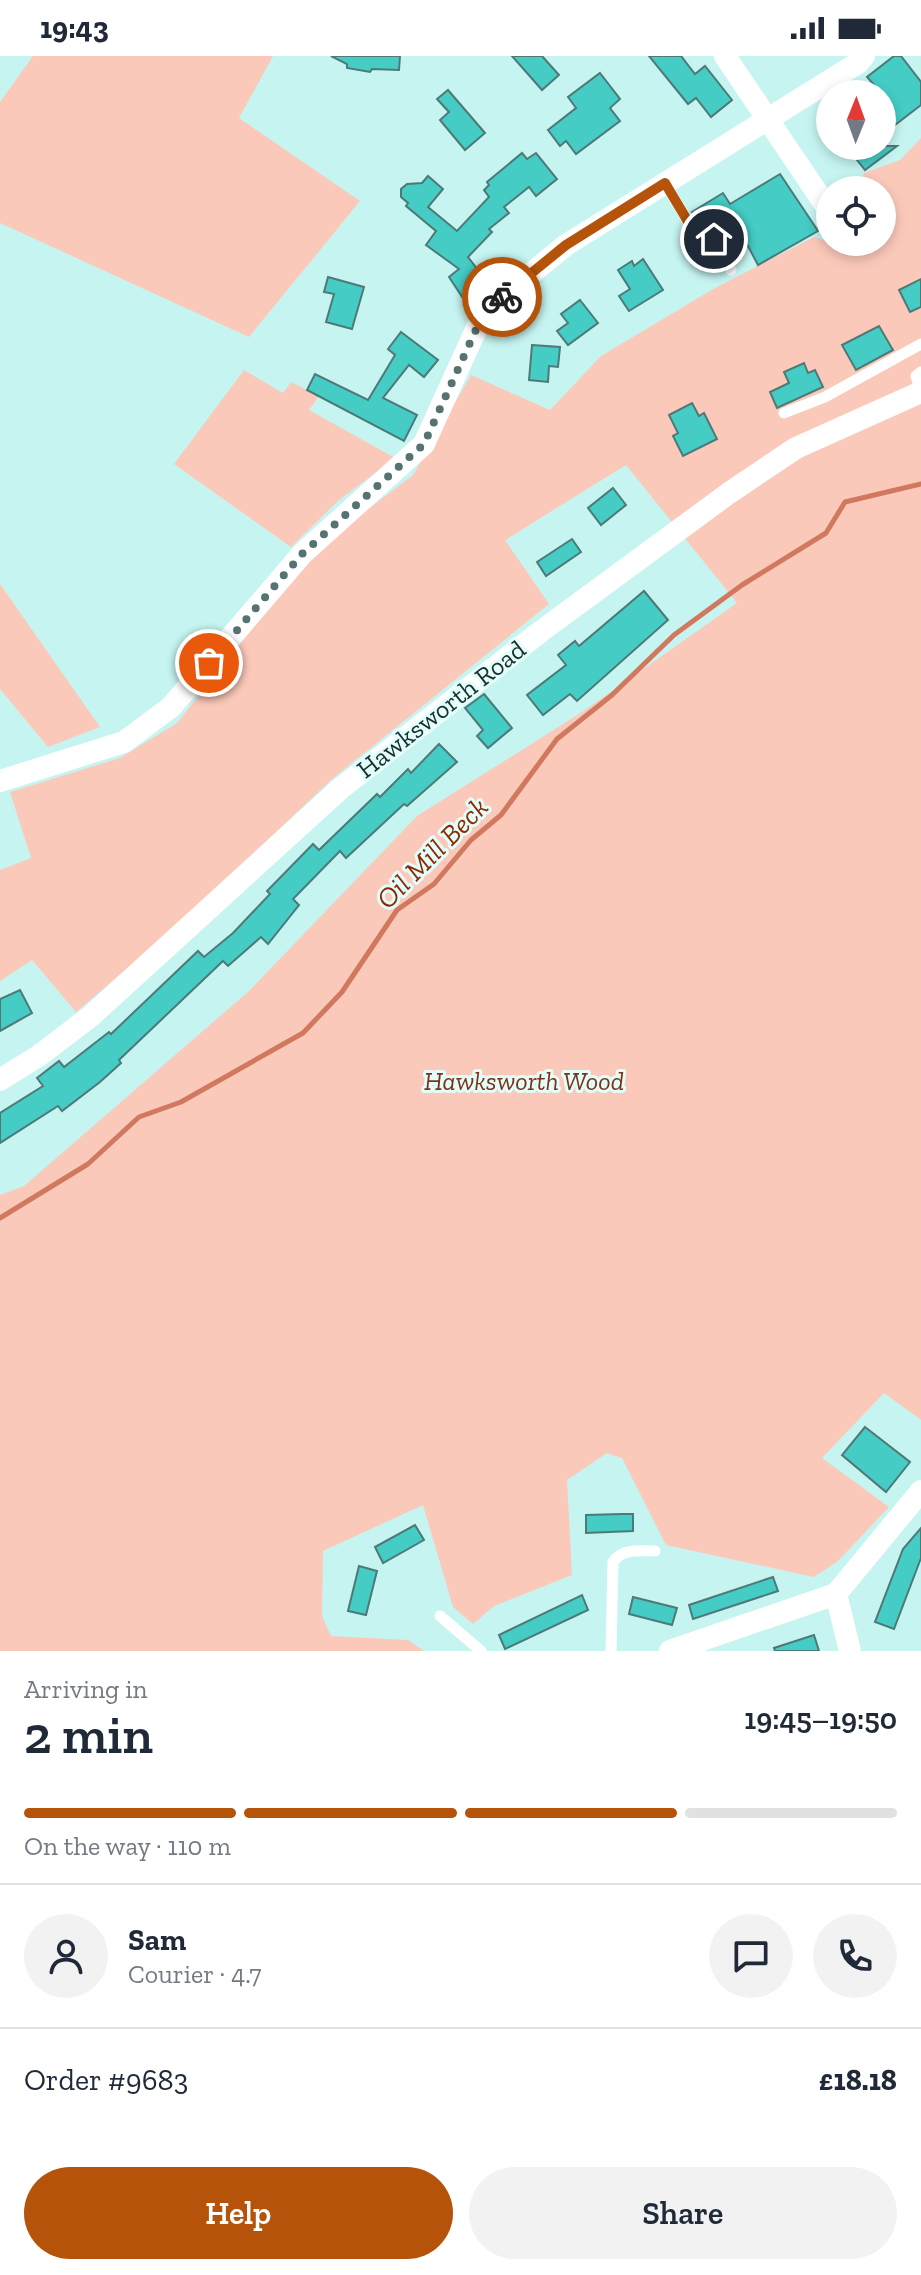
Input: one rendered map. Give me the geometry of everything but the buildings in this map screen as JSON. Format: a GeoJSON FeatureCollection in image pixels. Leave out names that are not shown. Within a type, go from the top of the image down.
{"type":"FeatureCollection","features":[{"type":"Feature","properties":{"kind":"street"},"geometry":{"type":"LineString","coordinates":[[725,56],[816,191]]}},
{"type":"Feature","properties":{"kind":"street"},"geometry":{"type":"LineString","coordinates":[[0,781],[124,742],[171,707],[302,554],[424,444],[484,312],[566,245],[858,63],[864,56]]}},
{"type":"Feature","properties":{"kind":"street","name":"Hawksworth Road"},"geometry":{"type":"LineString","coordinates":[[0,1080],[40,1055],[91,1016],[341,788],[540,632],[729,493],[796,448],[921,392]]}},
{"type":"Feature","properties":{"kind":"street"},"geometry":{"type":"LineString","coordinates":[[670,1651],[836,1594],[921,1491]]}},
{"type":"Feature","properties":{"kind":"street"},"geometry":{"type":"LineString","coordinates":[[836,1594],[850,1651]]}},
{"type":"Feature","properties":{"kind":"lane"},"geometry":{"type":"LineString","coordinates":[[665,183],[699,240],[714,239],[731,270]]}},
{"type":"Feature","properties":{"kind":"lane"},"geometry":{"type":"LineString","coordinates":[[784,413],[825,397],[921,344]]}},
{"type":"Feature","properties":{"kind":"lane"},"geometry":{"type":"LineString","coordinates":[[921,372],[916,376],[921,392]]}},
{"type":"Feature","properties":{"kind":"lane"},"geometry":{"type":"LineString","coordinates":[[611,1651],[613,1562],[626,1552],[655,1551]]}},
{"type":"Feature","properties":{"kind":"lane"},"geometry":{"type":"LineString","coordinates":[[440,1616],[481,1651]]}},
{"type":"Feature","properties":{"kind":"green space"},"geometry":{"type":"Polygon","coordinates":[[[33,56],[273,56],[239,118],[360,201],[249,337],[0,223],[0,102],[33,56]]]}},
{"type":"Feature","properties":{"kind":"green space","name":"Hawksworth Wood"},"geometry":{"type":"Polygon","coordinates":[[[921,138],[921,1420],[884,1393],[822,1458],[889,1507],[838,1561],[814,1577],[666,1545],[622,1458],[607,1453],[567,1480],[572,1575],[494,1606],[473,1624],[453,1607],[423,1505],[323,1551],[322,1616],[331,1636],[408,1640],[424,1651],[0,1651],[0,1195],[24,1186],[249,991],[417,816],[582,712],[737,603],[626,465],[505,540],[549,604],[332,779],[171,931],[76,1012],[32,960],[0,981],[0,870],[31,858],[10,792],[120,758],[177,723],[316,549],[413,475],[471,375],[550,410],[601,356],[715,288],[814,237],[816,256],[896,256],[896,176],[863,176],[900,160],[921,138]]]}},
{"type":"Feature","properties":{"kind":"green space"},"geometry":{"type":"Polygon","coordinates":[[[244,370],[283,393],[291,382],[319,396],[309,410],[395,458],[339,500],[291,547],[174,464],[244,370]]]}},
{"type":"Feature","properties":{"kind":"green space"},"geometry":{"type":"Polygon","coordinates":[[[0,584],[100,727],[48,747],[0,689],[0,584]]]}},
{"type":"Feature","properties":{"kind":"waterway","name":"Oil Mill Beck"},"geometry":{"type":"LineString","coordinates":[[0,1218],[88,1164],[139,1117],[181,1102],[303,1033],[342,992],[397,910],[434,884],[471,840],[501,815],[557,739],[612,695],[674,635],[742,585],[826,533],[845,502],[921,484]]}},
{"type":"Feature","properties":{"kind":"way so far"},"geometry":{"type":"LineString","coordinates":[[209,663],[302,554],[424,444],[484,312],[502,297]]}},
{"type":"Feature","properties":{"kind":"route"},"geometry":{"type":"LineString","coordinates":[[502,297],[566,245],[665,183],[699,240],[714,239]]}}]}
